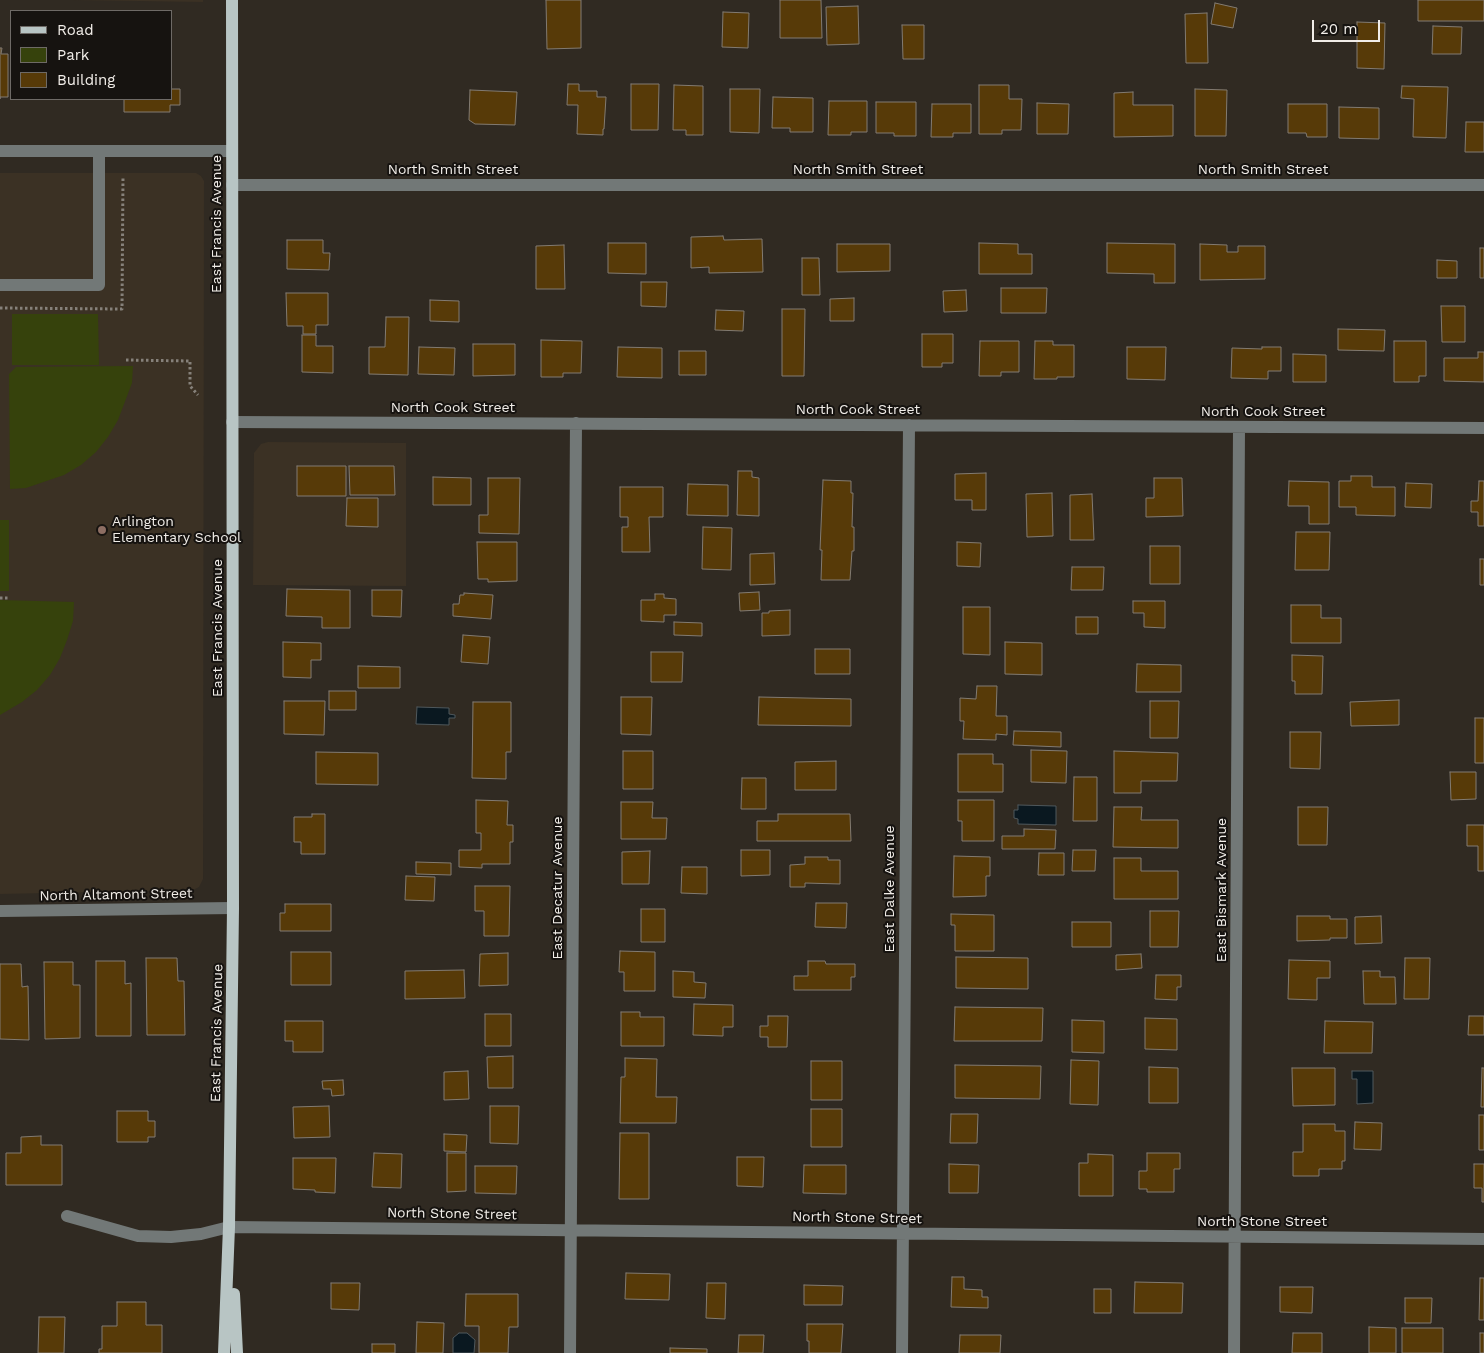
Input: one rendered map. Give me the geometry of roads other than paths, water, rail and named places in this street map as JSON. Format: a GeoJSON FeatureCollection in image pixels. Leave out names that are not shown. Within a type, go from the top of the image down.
{"type":"FeatureCollection","features":[{"type":"Feature","properties":{"kind":"main road","name":"East Francis Avenue"},"geometry":{"type":"LineString","coordinates":[[224,1353],[230,1227],[233,908],[232,0]]}},
{"type":"Feature","properties":{"kind":"main road","name":"East Francis Avenue"},"geometry":{"type":"LineString","coordinates":[[230,1227],[238,1353]]}},
{"type":"Feature","properties":{"kind":"street"},"geometry":{"type":"LineString","coordinates":[[0,150],[232,151]]}},
{"type":"Feature","properties":{"kind":"street"},"geometry":{"type":"LineString","coordinates":[[0,285],[98,285],[99,151]]}},
{"type":"Feature","properties":{"kind":"street","name":"North Smith Street"},"geometry":{"type":"LineString","coordinates":[[232,185],[1484,185]]}},
{"type":"Feature","properties":{"kind":"street","name":"North Cook Street"},"geometry":{"type":"LineString","coordinates":[[232,422],[1484,428]]}},
{"type":"Feature","properties":{"kind":"street","name":"East Decatur Avenue"},"geometry":{"type":"LineString","coordinates":[[570,1353],[576,424]]}},
{"type":"Feature","properties":{"kind":"street","name":"East Dalke Avenue"},"geometry":{"type":"LineString","coordinates":[[902,1353],[909,425]]}},
{"type":"Feature","properties":{"kind":"street","name":"East Bismark Avenue"},"geometry":{"type":"LineString","coordinates":[[1234,1353],[1239,426]]}},
{"type":"Feature","properties":{"kind":"street","name":"North Altamont Street"},"geometry":{"type":"LineString","coordinates":[[0,911],[233,908]]}},
{"type":"Feature","properties":{"kind":"street","name":"North Stone Street"},"geometry":{"type":"LineString","coordinates":[[67,1216],[138,1236],[171,1237],[201,1234],[230,1227],[1484,1239]]}},
{"type":"Feature","properties":{"kind":"place","name":"Arlington Elementary School"},"geometry":{"type":"Point","coordinates":[102,530]}}]}
